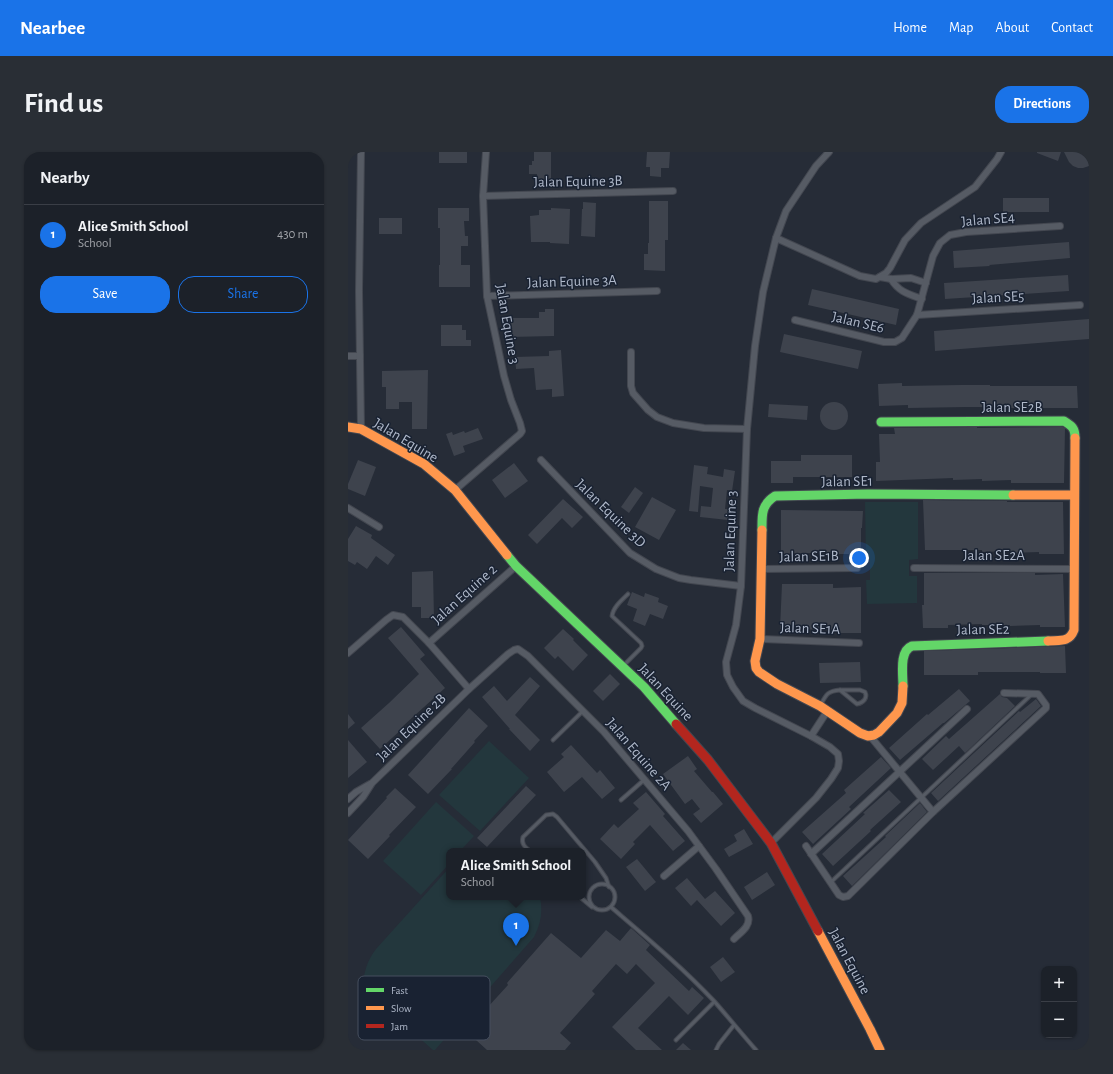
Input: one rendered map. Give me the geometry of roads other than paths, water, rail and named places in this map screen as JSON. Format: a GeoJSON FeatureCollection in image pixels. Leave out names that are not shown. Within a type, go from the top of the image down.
{"type":"FeatureCollection","features":[{"type":"Feature","properties":{"kind":"street"},"geometry":{"type":"LineString","coordinates":[[361,152],[359,291],[361,429]]}},
{"type":"Feature","properties":{"kind":"street","name":"Jalan Equine 3"},"geometry":{"type":"LineString","coordinates":[[455,490],[522,431],[504,376],[487,296],[483,196],[486,152]]}},
{"type":"Feature","properties":{"kind":"street","name":"Jalan Equine 3"},"geometry":{"type":"LineString","coordinates":[[771,843],[816,798],[838,768],[839,761],[838,754],[834,750],[811,736],[743,701],[733,687],[727,674],[726,662],[736,625],[741,586],[748,429],[755,346],[763,292],[776,238],[786,211],[816,166],[829,152]]}},
{"type":"Feature","properties":{"kind":"street"},"geometry":{"type":"LineString","coordinates":[[776,238],[860,276],[876,279],[886,273],[905,240],[921,223],[975,187],[1001,152]]}},
{"type":"Feature","properties":{"kind":"street","name":"Jalan Equine 3B"},"geometry":{"type":"LineString","coordinates":[[483,196],[673,191]]}},
{"type":"Feature","properties":{"kind":"street","name":"Jalan SE4"},"geometry":{"type":"LineString","coordinates":[[926,283],[933,256],[940,244],[950,235],[966,232],[1060,226]]}},
{"type":"Feature","properties":{"kind":"street"},"geometry":{"type":"LineString","coordinates":[[880,277],[891,279],[910,278],[926,283]]}},
{"type":"Feature","properties":{"kind":"street"},"geometry":{"type":"LineString","coordinates":[[891,279],[895,286],[899,289],[922,299]]}},
{"type":"Feature","properties":{"kind":"street","name":"Jalan SE6"},"geometry":{"type":"LineString","coordinates":[[795,320],[884,342],[896,342],[902,338],[917,315],[926,283]]}},
{"type":"Feature","properties":{"kind":"street","name":"Jalan Equine 3A"},"geometry":{"type":"LineString","coordinates":[[487,296],[657,291]]}},
{"type":"Feature","properties":{"kind":"street","name":"Jalan SE5"},"geometry":{"type":"LineString","coordinates":[[917,315],[1080,305]]}},
{"type":"Feature","properties":{"kind":"street"},"geometry":{"type":"LineString","coordinates":[[631,352],[632,393],[657,417],[673,423],[704,428],[748,429]]}},
{"type":"Feature","properties":{"kind":"street"},"geometry":{"type":"LineString","coordinates":[[348,356],[360,356]]}},
{"type":"Feature","properties":{"kind":"street","name":"Jalan SE2B"},"geometry":{"type":"LineString","coordinates":[[881,422],[1064,421],[1071,425],[1075,432],[1074,495]]}},
{"type":"Feature","properties":{"kind":"street","name":"Jalan Equine"},"geometry":{"type":"LineString","coordinates":[[348,427],[361,429],[424,464],[455,490],[516,566],[644,687],[708,760],[771,843],[867,1022],[880,1050]]}},
{"type":"Feature","properties":{"kind":"street","name":"Jalan Equine 3D"},"geometry":{"type":"LineString","coordinates":[[541,460],[636,557],[656,569],[679,578],[741,586]]}},
{"type":"Feature","properties":{"kind":"street","name":"Jalan SE1"},"geometry":{"type":"LineString","coordinates":[[824,708],[777,684],[759,672],[756,668],[755,661],[759,642],[762,516],[763,507],[768,500],[775,496],[868,494],[1074,495]]}},
{"type":"Feature","properties":{"kind":"street","name":"Jalan SE2"},"geometry":{"type":"LineString","coordinates":[[870,736],[879,732],[900,708],[902,698],[904,651],[909,646],[949,643],[1060,641],[1070,638],[1074,630],[1074,495]]}},
{"type":"Feature","properties":{"kind":"street"},"geometry":{"type":"LineString","coordinates":[[348,508],[379,527]]}},
{"type":"Feature","properties":{"kind":"street","name":"Jalan Equine 2"},"geometry":{"type":"LineString","coordinates":[[429,643],[516,566]]}},
{"type":"Feature","properties":{"kind":"street","name":"Jalan SE1B"},"geometry":{"type":"LineString","coordinates":[[761,569],[856,568]]}},
{"type":"Feature","properties":{"kind":"street","name":"Jalan SE2A"},"geometry":{"type":"LineString","coordinates":[[914,568],[1074,568]]}},
{"type":"Feature","properties":{"kind":"street"},"geometry":{"type":"LineString","coordinates":[[348,653],[393,615],[403,617],[429,643],[469,689]]}},
{"type":"Feature","properties":{"kind":"street","name":"Jalan SE1A"},"geometry":{"type":"LineString","coordinates":[[759,642],[858,643]]}},
{"type":"Feature","properties":{"kind":"street","name":"Jalan Equine 2A"},"geometry":{"type":"LineString","coordinates":[[469,689],[514,650],[518,649],[528,656],[604,732],[699,846],[748,916],[749,924],[734,939]]}},
{"type":"Feature","properties":{"kind":"street","name":"Jalan Equine 2B"},"geometry":{"type":"LineString","coordinates":[[348,813],[372,783],[469,689]]}},
{"type":"Feature","properties":{"kind":"street"},"geometry":{"type":"LineString","coordinates":[[806,846],[830,883],[841,896],[848,896],[933,812],[1045,710],[1046,705],[1038,694],[1004,693]]}},
{"type":"Feature","properties":{"kind":"street"},"geometry":{"type":"LineString","coordinates":[[811,736],[824,708],[860,733],[870,736],[933,812]]}},
{"type":"Feature","properties":{"kind":"street"},"geometry":{"type":"LineString","coordinates":[[811,854],[967,708]]}},
{"type":"Feature","properties":{"kind":"street","name":"Jalan Equine 2B"},"geometry":{"type":"LineString","coordinates":[[348,799],[356,792],[372,783]]}},
{"type":"Feature","properties":{"kind":"street"},"geometry":{"type":"LineString","coordinates":[[664,876],[699,846]]}},
{"type":"Feature","properties":{"kind":"lane"},"geometry":{"type":"LineString","coordinates":[[623,666],[642,646],[641,642],[612,616],[612,612],[628,594]]}},
{"type":"Feature","properties":{"kind":"lane"},"geometry":{"type":"LineString","coordinates":[[824,708],[828,693],[833,691],[840,690],[860,690],[865,692],[866,696],[863,702],[857,704],[840,690]]}},
{"type":"Feature","properties":{"kind":"lane"},"geometry":{"type":"LineString","coordinates":[[830,883],[1033,693]]}},
{"type":"Feature","properties":{"kind":"lane"},"geometry":{"type":"LineString","coordinates":[[553,740],[583,711]]}},
{"type":"Feature","properties":{"kind":"lane"},"geometry":{"type":"LineString","coordinates":[[621,800],[644,780]]}},
{"type":"Feature","properties":{"kind":"lane"},"geometry":{"type":"LineString","coordinates":[[527,848],[523,844],[523,837],[546,815],[553,814],[583,848]]}},
{"type":"Feature","properties":{"kind":"lane"},"geometry":{"type":"LineString","coordinates":[[586,851],[606,878],[609,887]]}},
{"type":"Feature","properties":{"kind":"lane"},"geometry":{"type":"LineString","coordinates":[[583,900],[590,906],[594,908],[599,910],[604,910],[611,907],[615,900],[615,895],[609,887],[600,884],[591,890],[589,900],[590,904],[594,908]]}},
{"type":"Feature","properties":{"kind":"lane"},"geometry":{"type":"LineString","coordinates":[[611,907],[690,978],[714,1002],[756,1050]]}},
{"type":"Feature","properties":{"kind":"lane"},"geometry":{"type":"LineString","coordinates":[[676,1040],[714,1002]]}},
{"type":"Feature","properties":{"kind":"lane"},"geometry":{"type":"LineString","coordinates":[[716,1050],[734,1025]]}},
{"type":"Feature","properties":{"kind":"place","name":"Alice Smith School"},"geometry":{"type":"Point","coordinates":[516,946]}}]}
